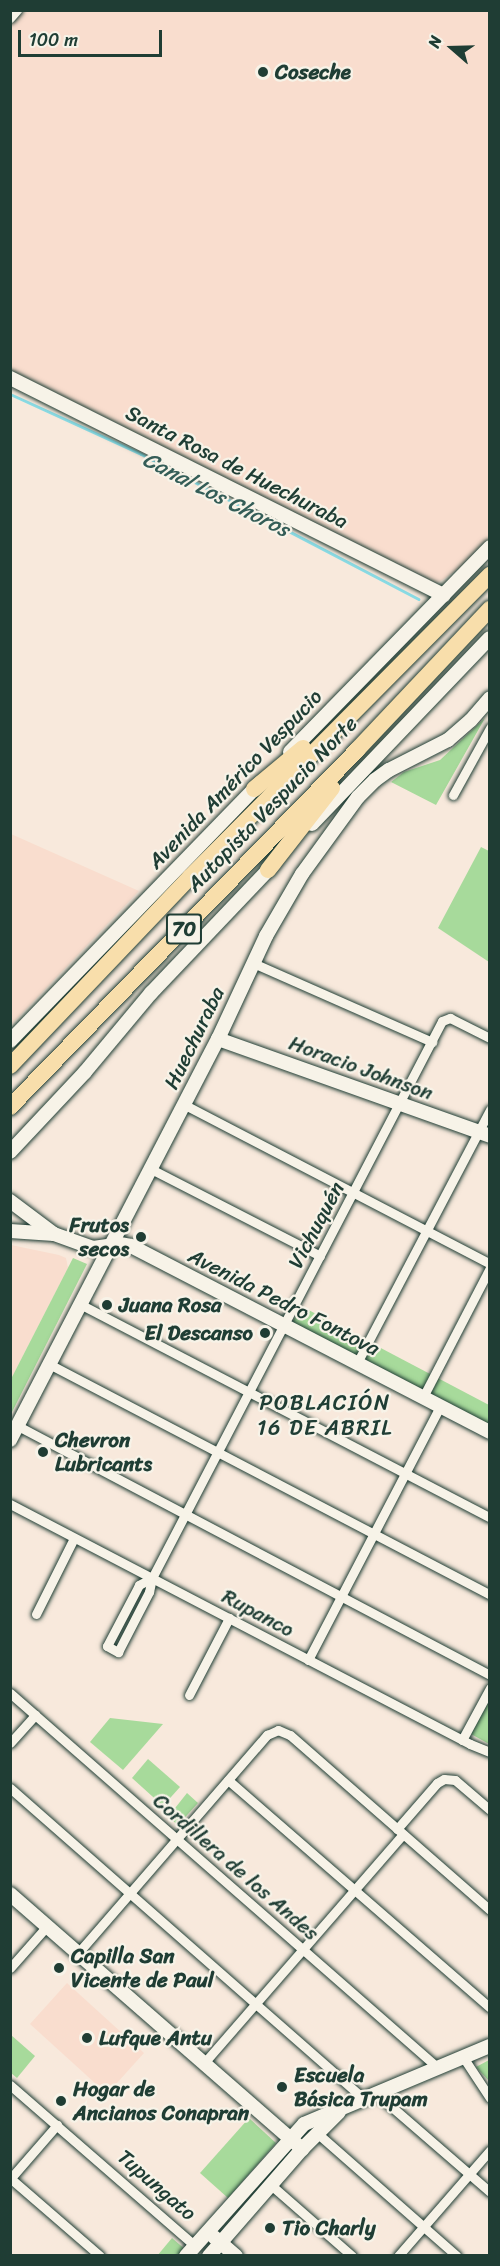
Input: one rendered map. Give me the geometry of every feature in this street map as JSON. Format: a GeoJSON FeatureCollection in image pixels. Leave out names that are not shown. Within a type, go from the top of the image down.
{"type":"FeatureCollection","features":[{"type":"Feature","properties":{"kind":"highway","name":"Autopista Vespucio Norte"},"geometry":{"type":"LineString","coordinates":[[10,1066],[311,753],[394,673],[489,575]]}},
{"type":"Feature","properties":{"kind":"highway","name":"Autopista Vespucio Norte"},"geometry":{"type":"LineString","coordinates":[[10,1107],[357,750],[489,609]]}},
{"type":"Feature","properties":{"kind":"highway"},"geometry":{"type":"LineString","coordinates":[[254,789],[394,673]]}},
{"type":"Feature","properties":{"kind":"highway"},"geometry":{"type":"LineString","coordinates":[[268,870],[325,798],[357,750]]}},
{"type":"Feature","properties":{"kind":"main road","name":"Santa Rosa de Huechuraba"},"geometry":{"type":"LineString","coordinates":[[10,378],[444,594]]}},
{"type":"Feature","properties":{"kind":"main road","name":"Avenida Américo Vespucio"},"geometry":{"type":"LineString","coordinates":[[10,1041],[489,547]]}},
{"type":"Feature","properties":{"kind":"main road"},"geometry":{"type":"LineString","coordinates":[[10,1152],[85,1072],[151,993],[489,638]]}},
{"type":"Feature","properties":{"kind":"main road","name":"Huechuraba"},"geometry":{"type":"LineString","coordinates":[[10,1440],[185,1105],[290,891],[366,788],[389,770],[448,740],[484,713],[489,698]]}},
{"type":"Feature","properties":{"kind":"main road","name":"Horacio Johnson"},"geometry":{"type":"LineString","coordinates":[[218,1039],[484,1134]]}},
{"type":"Feature","properties":{"kind":"main road","name":"Avenida Pedro Fontova"},"geometry":{"type":"LineString","coordinates":[[10,1201],[54,1234]]}},
{"type":"Feature","properties":{"kind":"main road","name":"Avenida Pedro Fontova"},"geometry":{"type":"LineString","coordinates":[[10,1231],[54,1234],[93,1248],[132,1246],[440,1406],[488,1428]]}},
{"type":"Feature","properties":{"kind":"main road"},"geometry":{"type":"LineString","coordinates":[[10,1894],[302,2149]]}},
{"type":"Feature","properties":{"kind":"main road"},"geometry":{"type":"LineString","coordinates":[[191,2251],[290,2138],[311,2120],[340,2111],[489,2046]]}},
{"type":"Feature","properties":{"kind":"main road"},"geometry":{"type":"LineString","coordinates":[[209,2256],[302,2149],[340,2111]]}},
{"type":"Feature","properties":{"kind":"main road","name":"Tupungato"},"geometry":{"type":"LineString","coordinates":[[208,2231],[236,2256]]}},
{"type":"Feature","properties":{"kind":"street"},"geometry":{"type":"LineString","coordinates":[[10,18],[17,10]]}},
{"type":"Feature","properties":{"kind":"street"},"geometry":{"type":"LineString","coordinates":[[453,795],[489,728]]}},
{"type":"Feature","properties":{"kind":"street"},"geometry":{"type":"LineString","coordinates":[[253,963],[432,1042]]}},
{"type":"Feature","properties":{"kind":"street","name":"Vichuquén"},"geometry":{"type":"LineString","coordinates":[[152,1578],[139,1585],[106,1646],[118,1652],[149,1592],[152,1578],[217,1452],[399,1104],[447,1018],[489,1038]]}},
{"type":"Feature","properties":{"kind":"street"},"geometry":{"type":"LineString","coordinates":[[185,1105],[489,1266],[423,1397]]}},
{"type":"Feature","properties":{"kind":"street"},"geometry":{"type":"LineString","coordinates":[[357,1363],[426,1231],[484,1134],[489,1110]]}},
{"type":"Feature","properties":{"kind":"street"},"geometry":{"type":"LineString","coordinates":[[152,1169],[320,1256]]}},
{"type":"Feature","properties":{"kind":"street"},"geometry":{"type":"LineString","coordinates":[[80,1304],[489,1516]]}},
{"type":"Feature","properties":{"kind":"street"},"geometry":{"type":"LineString","coordinates":[[49,1364],[489,1595]]}},
{"type":"Feature","properties":{"kind":"street"},"geometry":{"type":"LineString","coordinates":[[308,1660],[440,1406]]}},
{"type":"Feature","properties":{"kind":"street"},"geometry":{"type":"LineString","coordinates":[[18,1426],[489,1674]]}},
{"type":"Feature","properties":{"kind":"street","name":"Rupanco"},"geometry":{"type":"LineString","coordinates":[[10,1504],[489,1752]]}},
{"type":"Feature","properties":{"kind":"street"},"geometry":{"type":"LineString","coordinates":[[36,1614],[74,1538]]}},
{"type":"Feature","properties":{"kind":"street"},"geometry":{"type":"LineString","coordinates":[[189,1695],[229,1618]]}},
{"type":"Feature","properties":{"kind":"street"},"geometry":{"type":"LineString","coordinates":[[462,1740],[489,1688]]}},
{"type":"Feature","properties":{"kind":"street","name":"Cordillera de los Andes"},"geometry":{"type":"LineString","coordinates":[[10,1693],[438,2068]]}},
{"type":"Feature","properties":{"kind":"street"},"geometry":{"type":"LineString","coordinates":[[10,1743],[35,1715]]}},
{"type":"Feature","properties":{"kind":"street"},"geometry":{"type":"LineString","coordinates":[[78,1953],[267,1735],[278,1730],[290,1735],[489,1910]]}},
{"type":"Feature","properties":{"kind":"street"},"geometry":{"type":"LineString","coordinates":[[204,2063],[354,1890],[437,1783],[447,1779],[458,1783],[489,1810]]}},
{"type":"Feature","properties":{"kind":"street"},"geometry":{"type":"LineString","coordinates":[[228,1780],[489,2008]]}},
{"type":"Feature","properties":{"kind":"street"},"geometry":{"type":"LineString","coordinates":[[10,1788],[255,2004],[489,2192]]}},
{"type":"Feature","properties":{"kind":"street"},"geometry":{"type":"LineString","coordinates":[[10,1968],[47,1926]]}},
{"type":"Feature","properties":{"kind":"street"},"geometry":{"type":"LineString","coordinates":[[463,2057],[489,2098]]}},
{"type":"Feature","properties":{"kind":"street","name":"Tupungato"},"geometry":{"type":"LineString","coordinates":[[10,2085],[191,2251]]}},
{"type":"Feature","properties":{"kind":"street"},"geometry":{"type":"LineString","coordinates":[[57,2126],[11,2178],[100,2256]]}},
{"type":"Feature","properties":{"kind":"street"},"geometry":{"type":"LineString","coordinates":[[317,2133],[457,2256]]}},
{"type":"Feature","properties":{"kind":"street"},"geometry":{"type":"LineString","coordinates":[[398,2256],[489,2150]]}},
{"type":"Feature","properties":{"kind":"street"},"geometry":{"type":"LineString","coordinates":[[271,2185],[352,2256]]}},
{"type":"Feature","properties":{"kind":"shaded area"},"geometry":{"type":"Polygon","coordinates":[[[10,11],[489,11],[490,541],[471,561],[436,584],[11,383],[10,11]]]}},
{"type":"Feature","properties":{"kind":"shaded area"},"geometry":{"type":"Polygon","coordinates":[[[11,834],[139,891],[11,1025],[11,834]]]}},
{"type":"Feature","properties":{"kind":"shaded area"},"geometry":{"type":"Polygon","coordinates":[[[11,1245],[59,1255],[66,1258],[68,1268],[11,1379],[11,1245]]]}},
{"type":"Feature","properties":{"kind":"shaded area","name":"Lufque Antu"},"geometry":{"type":"Polygon","coordinates":[[[67,1983],[144,2053],[107,2094],[30,2024],[67,1983]]]}},
{"type":"Feature","properties":{"kind":"green space"},"geometry":{"type":"Polygon","coordinates":[[[485,718],[436,805],[391,782],[404,772],[440,760],[485,718]]]}},
{"type":"Feature","properties":{"kind":"green space"},"geometry":{"type":"Polygon","coordinates":[[[481,847],[489,851],[489,962],[438,928],[481,847]]]}},
{"type":"Feature","properties":{"kind":"green space"},"geometry":{"type":"Polygon","coordinates":[[[73,1258],[87,1264],[11,1414],[11,1379],[73,1258]]]}},
{"type":"Feature","properties":{"kind":"green space"},"geometry":{"type":"Polygon","coordinates":[[[301,1306],[489,1405],[489,1426],[292,1323],[301,1306]]]}},
{"type":"Feature","properties":{"kind":"green space"},"geometry":{"type":"Polygon","coordinates":[[[489,1701],[489,1744],[471,1734],[489,1701]]]}},
{"type":"Feature","properties":{"kind":"green space"},"geometry":{"type":"Polygon","coordinates":[[[110,1718],[163,1724],[123,1770],[90,1742],[110,1718]]]}},
{"type":"Feature","properties":{"kind":"green space"},"geometry":{"type":"Polygon","coordinates":[[[148,1759],[180,1787],[163,1806],[132,1778],[148,1759]]]}},
{"type":"Feature","properties":{"kind":"green space"},"geometry":{"type":"Polygon","coordinates":[[[187,1793],[198,1803],[178,1825],[168,1817],[187,1793]]]}},
{"type":"Feature","properties":{"kind":"green space"},"geometry":{"type":"Polygon","coordinates":[[[11,2035],[35,2056],[17,2078],[11,2073],[11,2035]]]}},
{"type":"Feature","properties":{"kind":"green space"},"geometry":{"type":"Polygon","coordinates":[[[489,2060],[489,2081],[476,2067],[489,2060]]]}},
{"type":"Feature","properties":{"kind":"green space"},"geometry":{"type":"Polygon","coordinates":[[[249,2118],[276,2143],[228,2198],[200,2173],[249,2118]]]}},
{"type":"Feature","properties":{"kind":"green space"},"geometry":{"type":"Polygon","coordinates":[[[172,2238],[187,2251],[183,2255],[157,2256],[172,2238]]]}},
{"type":"Feature","properties":{"kind":"waterway","name":"Canal Los Choros"},"geometry":{"type":"LineString","coordinates":[[10,394],[141,454],[418,599]]}},
{"type":"Feature","properties":{"kind":"place","name":"Coseche"},"geometry":{"type":"Point","coordinates":[263,72]}},
{"type":"Feature","properties":{"kind":"place","name":"Frutos secos"},"geometry":{"type":"Point","coordinates":[141,1237]}},
{"type":"Feature","properties":{"kind":"place","name":"Juana Rosa"},"geometry":{"type":"Point","coordinates":[107,1305]}},
{"type":"Feature","properties":{"kind":"place","name":"El Descanso"},"geometry":{"type":"Point","coordinates":[265,1333]}},
{"type":"Feature","properties":{"kind":"place","name":"Chevron Lubricants"},"geometry":{"type":"Point","coordinates":[43,1452]}},
{"type":"Feature","properties":{"kind":"place","name":"Capilla San Vicente de Paul"},"geometry":{"type":"Point","coordinates":[59,1968]}},
{"type":"Feature","properties":{"kind":"place","name":"Lufque Antu"},"geometry":{"type":"Point","coordinates":[87,2038]}},
{"type":"Feature","properties":{"kind":"place","name":"Escuela Básica Trupam"},"geometry":{"type":"Point","coordinates":[282,2087]}},
{"type":"Feature","properties":{"kind":"place","name":"Hogar de Ancianos Conapran"},"geometry":{"type":"Point","coordinates":[61,2101]}},
{"type":"Feature","properties":{"kind":"place","name":"Tio Charly"},"geometry":{"type":"Point","coordinates":[270,2228]}},
{"type":"Feature","properties":{"kind":"district","name":"POBLACIÓN 16 DE ABRIL"},"geometry":{"type":"Point","coordinates":[325,1414]}}]}
